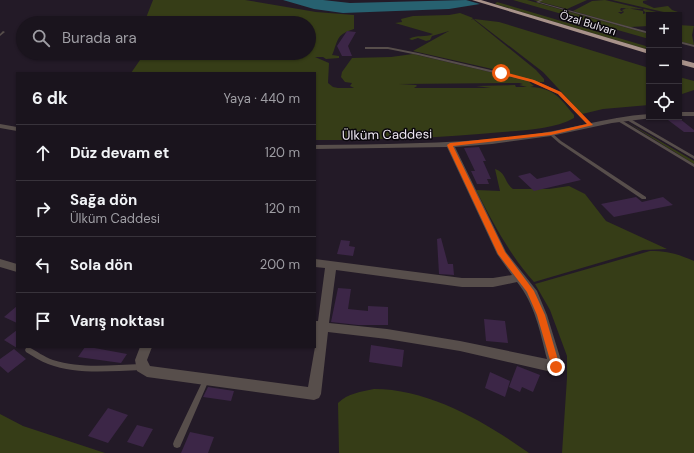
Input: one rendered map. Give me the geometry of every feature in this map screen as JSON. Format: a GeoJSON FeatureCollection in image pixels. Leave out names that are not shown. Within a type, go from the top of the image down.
{"type":"FeatureCollection","features":[{"type":"Feature","properties":{"kind":"highway","name":"Özal Bulvarı"},"geometry":{"type":"LineString","coordinates":[[475,0],[646,51]]}},
{"type":"Feature","properties":{"kind":"highway","name":"Özal Bulvarı"},"geometry":{"type":"LineString","coordinates":[[499,0],[634,40]]}},
{"type":"Feature","properties":{"kind":"highway"},"geometry":{"type":"LineString","coordinates":[[682,62],[694,66]]}},
{"type":"Feature","properties":{"kind":"street"},"geometry":{"type":"LineString","coordinates":[[682,114],[694,114]]}},
{"type":"Feature","properties":{"kind":"street","name":"Ülküm Caddesi"},"geometry":{"type":"LineString","coordinates":[[316,147],[450,145],[551,134],[617,119],[646,116]]}},
{"type":"Feature","properties":{"kind":"street"},"geometry":{"type":"LineString","coordinates":[[1,127],[16,129]]}},
{"type":"Feature","properties":{"kind":"street"},"geometry":{"type":"LineString","coordinates":[[318,326],[387,334],[446,344],[556,367],[531,291],[502,254],[450,145]]}},
{"type":"Feature","properties":{"kind":"street"},"geometry":{"type":"LineString","coordinates":[[0,263],[16,268]]}},
{"type":"Feature","properties":{"kind":"street"},"geometry":{"type":"LineString","coordinates":[[316,263],[429,279],[468,282],[501,282],[519,277]]}},
{"type":"Feature","properties":{"kind":"street"},"geometry":{"type":"LineString","coordinates":[[146,348],[141,360],[142,367],[146,371],[314,394],[318,326],[331,265]]}},
{"type":"Feature","properties":{"kind":"lane"},"geometry":{"type":"LineString","coordinates":[[542,0],[537,2],[646,32]]}},
{"type":"Feature","properties":{"kind":"lane"},"geometry":{"type":"LineString","coordinates":[[0,35],[4,32]]}},
{"type":"Feature","properties":{"kind":"lane"},"geometry":{"type":"LineString","coordinates":[[682,43],[694,46]]}},
{"type":"Feature","properties":{"kind":"lane"},"geometry":{"type":"LineString","coordinates":[[366,48],[388,48],[418,54],[511,75],[537,83],[559,93],[590,125]]}},
{"type":"Feature","properties":{"kind":"lane"},"geometry":{"type":"LineString","coordinates":[[626,118],[694,158]]}},
{"type":"Feature","properties":{"kind":"lane"},"geometry":{"type":"LineString","coordinates":[[617,119],[694,166]]}},
{"type":"Feature","properties":{"kind":"lane"},"geometry":{"type":"LineString","coordinates":[[551,134],[560,142],[644,198]]}},
{"type":"Feature","properties":{"kind":"lane"},"geometry":{"type":"LineString","coordinates":[[28,350],[50,362],[61,365],[85,368],[142,367]]}},
{"type":"Feature","properties":{"kind":"lane"},"geometry":{"type":"LineString","coordinates":[[177,444],[206,380]]}},
{"type":"Feature","properties":{"kind":"green space"},"geometry":{"type":"Polygon","coordinates":[[[153,0],[245,0],[316,12],[354,15],[354,29],[339,37],[332,55],[339,56],[339,58],[326,59],[323,57],[316,57],[316,16],[147,16],[153,0]]]}},
{"type":"Feature","properties":{"kind":"green space"},"geometry":{"type":"Polygon","coordinates":[[[513,0],[527,0],[646,33],[646,38],[513,0]]]}},
{"type":"Feature","properties":{"kind":"green space"},"geometry":{"type":"Polygon","coordinates":[[[533,0],[587,0],[567,9],[533,0]]]}},
{"type":"Feature","properties":{"kind":"green space"},"geometry":{"type":"Polygon","coordinates":[[[605,0],[643,9],[629,8],[643,11],[643,14],[646,13],[646,26],[630,27],[573,11],[592,1],[605,0]],[[621,8],[620,10],[623,12],[618,12],[621,14],[624,12],[622,10],[626,8],[621,8]]]}},
{"type":"Feature","properties":{"kind":"green space"},"geometry":{"type":"Polygon","coordinates":[[[612,0],[648,0],[643,1],[643,3],[654,8],[668,6],[672,10],[678,12],[663,12],[612,0]]]}},
{"type":"Feature","properties":{"kind":"green space"},"geometry":{"type":"Polygon","coordinates":[[[497,2],[646,46],[646,49],[495,4],[497,2]]]}},
{"type":"Feature","properties":{"kind":"green space"},"geometry":{"type":"Polygon","coordinates":[[[643,10],[656,12],[646,13],[643,10]]]}},
{"type":"Feature","properties":{"kind":"green space"},"geometry":{"type":"Polygon","coordinates":[[[460,13],[473,18],[471,20],[473,19],[536,70],[544,79],[544,82],[537,82],[501,71],[413,51],[449,31],[432,36],[430,40],[426,41],[418,38],[412,40],[409,39],[433,34],[395,23],[402,22],[401,19],[413,16],[449,15],[460,13]]]}},
{"type":"Feature","properties":{"kind":"green space"},"geometry":{"type":"Polygon","coordinates":[[[474,19],[499,22],[646,67],[646,105],[603,109],[582,114],[543,72],[474,19]]]}},
{"type":"Feature","properties":{"kind":"green space"},"geometry":{"type":"Polygon","coordinates":[[[682,25],[694,26],[692,35],[694,45],[682,42],[682,25]]]}},
{"type":"Feature","properties":{"kind":"green space"},"geometry":{"type":"Polygon","coordinates":[[[413,54],[528,81],[534,86],[530,87],[545,89],[556,95],[574,115],[574,118],[558,125],[521,131],[456,136],[362,140],[316,140],[316,72],[132,72],[140,60],[316,60],[316,57],[329,63],[328,83],[333,87],[338,88],[354,88],[350,86],[352,83],[345,82],[341,77],[342,72],[352,58],[391,57],[413,54]],[[399,84],[417,86],[414,88],[491,88],[476,86],[515,85],[516,87],[527,87],[519,85],[523,84],[399,84]]]}},
{"type":"Feature","properties":{"kind":"green space"},"geometry":{"type":"Polygon","coordinates":[[[682,78],[694,81],[694,90],[682,94],[682,78]]]}},
{"type":"Feature","properties":{"kind":"green space"},"geometry":{"type":"Polygon","coordinates":[[[625,121],[694,161],[694,164],[625,121]]]}},
{"type":"Feature","properties":{"kind":"green space"},"geometry":{"type":"Polygon","coordinates":[[[495,169],[503,175],[510,187],[513,189],[549,189],[569,186],[585,194],[606,221],[667,249],[643,250],[534,282],[509,249],[476,190],[500,191],[495,169]]]}},
{"type":"Feature","properties":{"kind":"green space"},"geometry":{"type":"Polygon","coordinates":[[[650,251],[673,253],[694,261],[694,453],[562,453],[567,356],[550,310],[535,284],[650,251]]]}},
{"type":"Feature","properties":{"kind":"green space"},"geometry":{"type":"Polygon","coordinates":[[[374,389],[395,390],[416,395],[456,409],[494,430],[529,453],[339,453],[338,403],[350,395],[374,389]]]}},
{"type":"Feature","properties":{"kind":"green space"},"geometry":{"type":"Polygon","coordinates":[[[0,414],[23,426],[105,453],[0,453],[0,414]]]}},
{"type":"Feature","properties":{"kind":"water"},"geometry":{"type":"Polygon","coordinates":[[[283,0],[323,0],[350,3],[466,0],[480,4],[449,9],[343,13],[314,9],[283,0]]]}},
{"type":"Feature","properties":{"kind":"building"},"geometry":{"type":"Polygon","coordinates":[[[347,31],[356,32],[348,46],[352,56],[342,56],[337,46],[347,31]]]}},
{"type":"Feature","properties":{"kind":"building"},"geometry":{"type":"Polygon","coordinates":[[[668,120],[681,120],[694,130],[694,132],[684,132],[668,120]]]}},
{"type":"Feature","properties":{"kind":"building"},"geometry":{"type":"Polygon","coordinates":[[[479,147],[486,161],[483,161],[491,179],[487,179],[489,184],[477,184],[471,171],[475,171],[464,148],[479,147]]]}},
{"type":"Feature","properties":{"kind":"building"},"geometry":{"type":"Polygon","coordinates":[[[570,171],[581,180],[534,191],[518,176],[530,173],[537,179],[570,171]]]}},
{"type":"Feature","properties":{"kind":"building"},"geometry":{"type":"Polygon","coordinates":[[[636,197],[642,202],[663,197],[673,205],[614,217],[601,204],[636,197]]]}},
{"type":"Feature","properties":{"kind":"building"},"geometry":{"type":"Polygon","coordinates":[[[441,238],[448,264],[453,264],[454,275],[439,274],[437,239],[441,238]]]}},
{"type":"Feature","properties":{"kind":"building"},"geometry":{"type":"Polygon","coordinates":[[[341,240],[350,241],[349,246],[355,247],[353,256],[337,254],[341,240]]]}},
{"type":"Feature","properties":{"kind":"building"},"geometry":{"type":"Polygon","coordinates":[[[338,288],[351,289],[348,309],[368,311],[368,306],[388,307],[388,325],[358,325],[331,322],[338,288]]]}},
{"type":"Feature","properties":{"kind":"building"},"geometry":{"type":"Polygon","coordinates":[[[16,307],[16,323],[4,317],[16,307]]]}},
{"type":"Feature","properties":{"kind":"building"},"geometry":{"type":"Polygon","coordinates":[[[484,319],[505,321],[508,343],[486,341],[484,319]]]}},
{"type":"Feature","properties":{"kind":"building"},"geometry":{"type":"Polygon","coordinates":[[[16,331],[16,347],[4,340],[16,331]]]}},
{"type":"Feature","properties":{"kind":"building"},"geometry":{"type":"Polygon","coordinates":[[[371,345],[404,350],[402,367],[369,362],[371,345]]]}},
{"type":"Feature","properties":{"kind":"building"},"geometry":{"type":"Polygon","coordinates":[[[84,348],[94,348],[127,354],[121,363],[78,357],[84,348]]]}},
{"type":"Feature","properties":{"kind":"building"},"geometry":{"type":"Polygon","coordinates":[[[14,349],[26,359],[8,373],[0,366],[0,359],[14,349]]]}},
{"type":"Feature","properties":{"kind":"building"},"geometry":{"type":"Polygon","coordinates":[[[517,366],[540,375],[533,392],[522,387],[520,392],[509,387],[517,366]]]}},
{"type":"Feature","properties":{"kind":"building"},"geometry":{"type":"Polygon","coordinates":[[[490,372],[510,381],[505,397],[485,388],[490,372]]]}},
{"type":"Feature","properties":{"kind":"building"},"geometry":{"type":"Polygon","coordinates":[[[208,387],[234,391],[231,401],[203,397],[208,387]]]}},
{"type":"Feature","properties":{"kind":"building"},"geometry":{"type":"Polygon","coordinates":[[[108,408],[128,415],[108,443],[88,436],[108,408]]]}},
{"type":"Feature","properties":{"kind":"building"},"geometry":{"type":"Polygon","coordinates":[[[137,425],[153,429],[143,447],[127,442],[137,425]]]}},
{"type":"Feature","properties":{"kind":"building"},"geometry":{"type":"Polygon","coordinates":[[[190,432],[214,437],[208,453],[181,453],[190,432]]]}},
{"type":"Feature","properties":{"kind":"route"},"geometry":{"type":"LineString","coordinates":[[501,73],[532,81],[551,88],[559,93],[590,125],[551,134],[450,145],[502,254],[531,291],[541,315],[556,367]]}}]}
